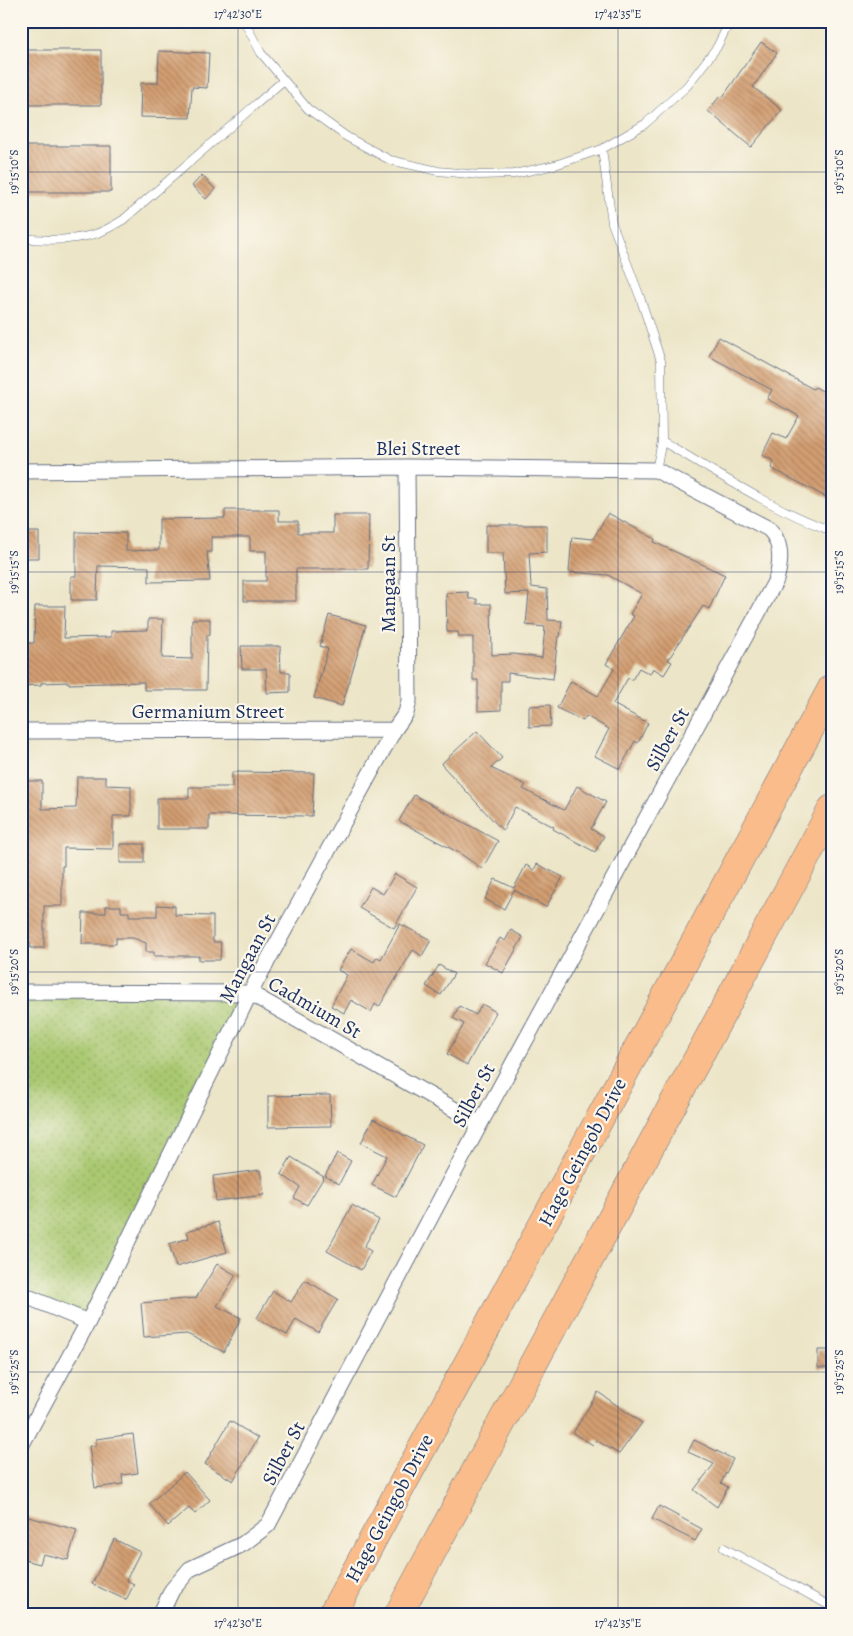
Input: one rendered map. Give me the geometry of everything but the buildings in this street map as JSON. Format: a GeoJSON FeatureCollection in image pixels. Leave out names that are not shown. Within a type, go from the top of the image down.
{"type":"FeatureCollection","features":[{"type":"Feature","properties":{"kind":"highway","name":"Hage Geingob Drive"},"geometry":{"type":"LineString","coordinates":[[332,1615],[832,688]]}},
{"type":"Feature","properties":{"kind":"highway"},"geometry":{"type":"LineString","coordinates":[[398,1615],[832,809]]}},
{"type":"Feature","properties":{"kind":"street","name":"Blei Street"},"geometry":{"type":"LineString","coordinates":[[21,471],[407,467],[656,470],[769,529],[774,534],[781,556]]}},
{"type":"Feature","properties":{"kind":"street","name":"Mangaan St"},"geometry":{"type":"LineString","coordinates":[[21,1446],[88,1322],[250,993],[394,730],[406,713],[408,702],[407,467]]}},
{"type":"Feature","properties":{"kind":"street","name":"Silber St"},"geometry":{"type":"LineString","coordinates":[[160,1615],[172,1590],[190,1569],[243,1544],[268,1525],[480,1124],[776,580],[780,569],[781,556]]}},
{"type":"Feature","properties":{"kind":"street","name":"Germanium Street"},"geometry":{"type":"LineString","coordinates":[[21,731],[394,730]]}},
{"type":"Feature","properties":{"kind":"street","name":"Cadmium St"},"geometry":{"type":"LineString","coordinates":[[21,992],[250,993],[480,1124]]}},
{"type":"Feature","properties":{"kind":"street"},"geometry":{"type":"LineString","coordinates":[[21,1294],[88,1322]]}},
{"type":"Feature","properties":{"kind":"lane"},"geometry":{"type":"LineString","coordinates":[[21,22],[172,21]]}},
{"type":"Feature","properties":{"kind":"lane"},"geometry":{"type":"LineString","coordinates":[[244,21],[261,53],[308,109],[347,137],[390,160],[438,170],[479,175],[514,174],[555,165],[602,150],[645,124],[687,86],[717,47],[730,21]]}},
{"type":"Feature","properties":{"kind":"lane"},"geometry":{"type":"LineString","coordinates":[[21,238],[65,240],[97,234],[123,220],[284,80]]}},
{"type":"Feature","properties":{"kind":"lane"},"geometry":{"type":"LineString","coordinates":[[602,150],[612,223],[640,297],[661,361],[662,441],[656,470]]}},
{"type":"Feature","properties":{"kind":"lane"},"geometry":{"type":"LineString","coordinates":[[662,441],[756,496],[812,524],[832,531]]}},
{"type":"Feature","properties":{"kind":"lane"},"geometry":{"type":"LineString","coordinates":[[724,1548],[832,1607]]}},
{"type":"Feature","properties":{"kind":"green space"},"geometry":{"type":"Polygon","coordinates":[[[21,992],[250,993],[88,1322],[21,1294],[21,992]]]}}]}
